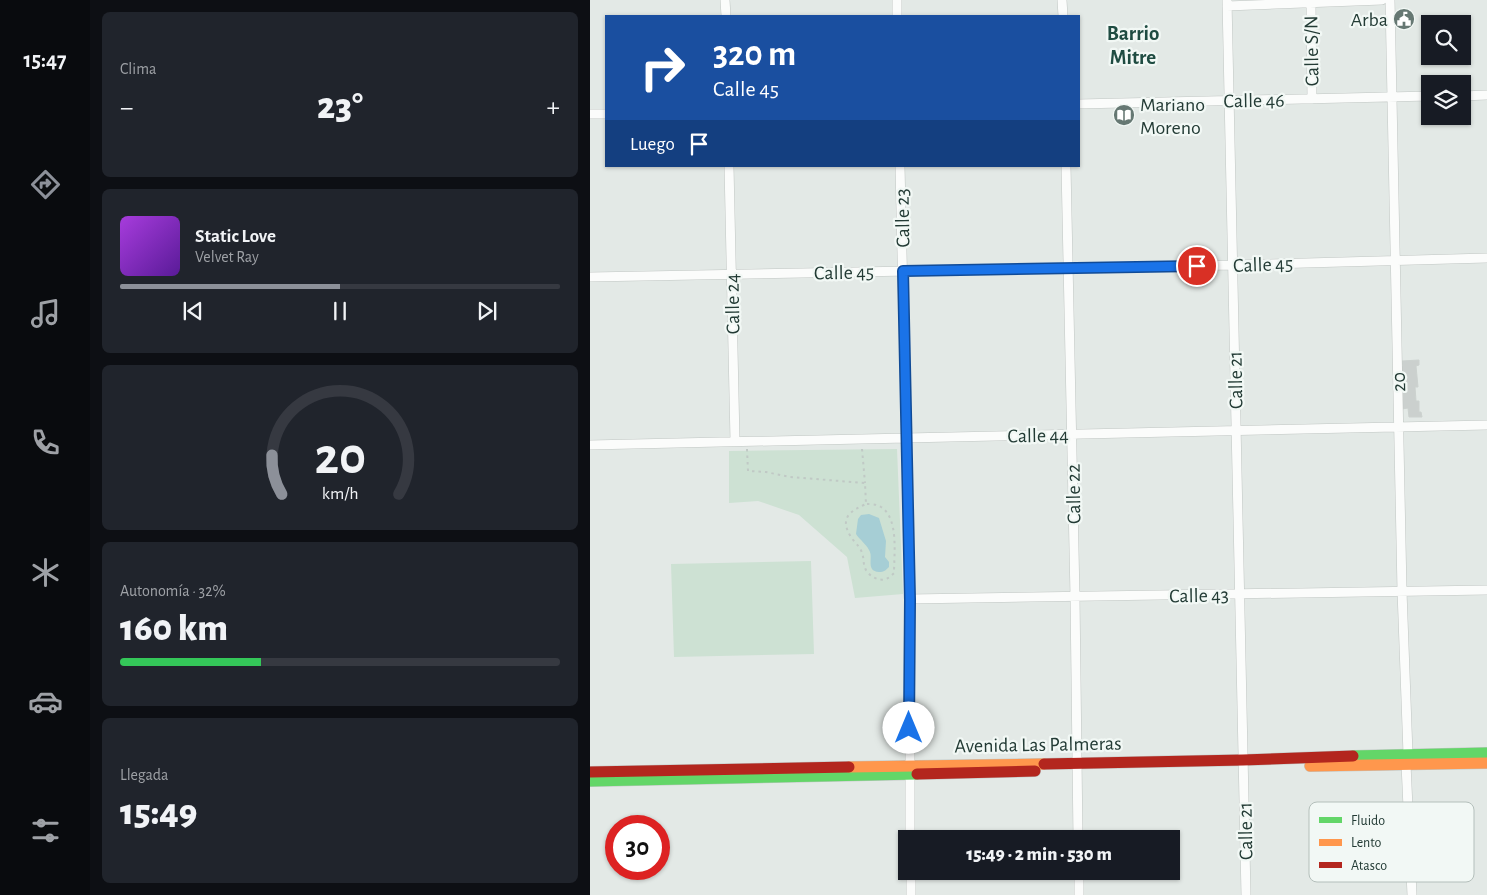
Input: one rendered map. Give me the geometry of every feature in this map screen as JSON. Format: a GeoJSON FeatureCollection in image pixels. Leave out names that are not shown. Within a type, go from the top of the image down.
{"type":"FeatureCollection","features":[{"type":"Feature","properties":{"kind":"main road","name":"Avenida Las Palmeras"},"geometry":{"type":"LineString","coordinates":[[590,782],[909,770],[1407,759],[1487,753]]}},
{"type":"Feature","properties":{"kind":"main road","name":"Avenida Las Palmeras"},"geometry":{"type":"LineString","coordinates":[[1407,759],[1487,762]]}},
{"type":"Feature","properties":{"kind":"main road","name":"Avenida Las Palmeras"},"geometry":{"type":"LineString","coordinates":[[590,772],[909,770]]}},
{"type":"Feature","properties":{"kind":"street"},"geometry":{"type":"LineString","coordinates":[[725,0],[726,15]]}},
{"type":"Feature","properties":{"kind":"street"},"geometry":{"type":"LineString","coordinates":[[896,0],[897,15]]}},
{"type":"Feature","properties":{"kind":"street"},"geometry":{"type":"LineString","coordinates":[[1062,0],[1063,15]]}},
{"type":"Feature","properties":{"kind":"street"},"geometry":{"type":"LineString","coordinates":[[1227,3],[1311,4],[1382,0]]}},
{"type":"Feature","properties":{"kind":"street","name":"20"},"geometry":{"type":"LineString","coordinates":[[1390,0],[1402,591],[1409,802]]}},
{"type":"Feature","properties":{"kind":"street","name":"Calle 21"},"geometry":{"type":"LineString","coordinates":[[1227,3],[1246,895]]}},
{"type":"Feature","properties":{"kind":"street","name":"Calle S/N"},"geometry":{"type":"LineString","coordinates":[[1311,4],[1312,99]]}},
{"type":"Feature","properties":{"kind":"street"},"geometry":{"type":"LineString","coordinates":[[1471,96],[1487,95]]}},
{"type":"Feature","properties":{"kind":"street","name":"Calle 46"},"geometry":{"type":"LineString","coordinates":[[1080,104],[1421,96]]}},
{"type":"Feature","properties":{"kind":"street"},"geometry":{"type":"LineString","coordinates":[[590,114],[605,114]]}},
{"type":"Feature","properties":{"kind":"street","name":"Calle 24"},"geometry":{"type":"LineString","coordinates":[[729,167],[735,441]]}},
{"type":"Feature","properties":{"kind":"street","name":"Calle 23"},"geometry":{"type":"LineString","coordinates":[[900,167],[910,600],[910,830]]}},
{"type":"Feature","properties":{"kind":"street","name":"Calle 22"},"geometry":{"type":"LineString","coordinates":[[1066,167],[1078,830]]}},
{"type":"Feature","properties":{"kind":"street","name":"Calle 45"},"geometry":{"type":"LineString","coordinates":[[590,277],[1234,265],[1487,258]]}},
{"type":"Feature","properties":{"kind":"street","name":"Calle 44"},"geometry":{"type":"LineString","coordinates":[[590,444],[1487,425]]}},
{"type":"Feature","properties":{"kind":"street","name":"Calle 43"},"geometry":{"type":"LineString","coordinates":[[910,600],[1487,590]]}},
{"type":"Feature","properties":{"kind":"street"},"geometry":{"type":"LineString","coordinates":[[911,880],[911,895]]}},
{"type":"Feature","properties":{"kind":"street"},"geometry":{"type":"LineString","coordinates":[[1079,880],[1079,895]]}},
{"type":"Feature","properties":{"kind":"street","name":"20"},"geometry":{"type":"LineString","coordinates":[[1412,882],[1412,895]]}},
{"type":"Feature","properties":{"kind":"path"},"geometry":{"type":"LineString","coordinates":[[747,441],[748,471],[865,483]]}},
{"type":"Feature","properties":{"kind":"path"},"geometry":{"type":"LineString","coordinates":[[862,449],[866,504]]}},
{"type":"Feature","properties":{"kind":"path"},"geometry":{"type":"LineString","coordinates":[[866,504],[881,506],[892,524],[894,573],[888,579],[880,580],[871,577],[865,569],[863,554],[851,537],[847,527],[847,517],[852,510],[866,504]]}},
{"type":"Feature","properties":{"kind":"green space"},"geometry":{"type":"Polygon","coordinates":[[[897,449],[903,594],[855,598],[847,557],[799,515],[758,501],[729,503],[729,451],[897,449]]]}},
{"type":"Feature","properties":{"kind":"green space"},"geometry":{"type":"Polygon","coordinates":[[[811,561],[814,654],[674,657],[671,564],[811,561]]]}},
{"type":"Feature","properties":{"kind":"water"},"geometry":{"type":"Polygon","coordinates":[[[869,514],[879,518],[886,541],[885,557],[889,562],[889,567],[882,572],[872,569],[869,550],[856,534],[858,519],[861,515],[869,514]]]}},
{"type":"Feature","properties":{"kind":"building"},"geometry":{"type":"Polygon","coordinates":[[[1419,360],[1419,365],[1416,366],[1418,387],[1415,387],[1416,401],[1419,401],[1419,412],[1421,412],[1422,417],[1409,417],[1408,408],[1402,409],[1400,367],[1403,366],[1402,361],[1419,360]]]}},
{"type":"Feature","properties":{"kind":"traffic: fast"},"geometry":{"type":"LineString","coordinates":[[1353,756],[1487,753]]}},
{"type":"Feature","properties":{"kind":"traffic: fast"},"geometry":{"type":"LineString","coordinates":[[590,781],[917,774]]}},
{"type":"Feature","properties":{"kind":"traffic: slow"},"geometry":{"type":"LineString","coordinates":[[1310,766],[1487,763]]}},
{"type":"Feature","properties":{"kind":"traffic: slow"},"geometry":{"type":"LineString","coordinates":[[849,767],[1044,764]]}},
{"type":"Feature","properties":{"kind":"traffic: jam"},"geometry":{"type":"LineString","coordinates":[[1044,764],[1353,756]]}},
{"type":"Feature","properties":{"kind":"traffic: jam"},"geometry":{"type":"LineString","coordinates":[[590,772],[849,767]]}},
{"type":"Feature","properties":{"kind":"traffic: jam"},"geometry":{"type":"LineString","coordinates":[[917,774],[1035,771]]}},
{"type":"Feature","properties":{"kind":"place","name":"Arba"},"geometry":{"type":"Point","coordinates":[1404,19]}},
{"type":"Feature","properties":{"kind":"place","name":"Mariano Moreno"},"geometry":{"type":"Point","coordinates":[1124,115]}},
{"type":"Feature","properties":{"kind":"district","name":"Barrio Mitre"},"geometry":{"type":"Point","coordinates":[1133,45]}},
{"type":"Feature","properties":{"kind":"route"},"geometry":{"type":"LineString","coordinates":[[909,728],[910,600],[903,271],[1197,266]]}}]}
